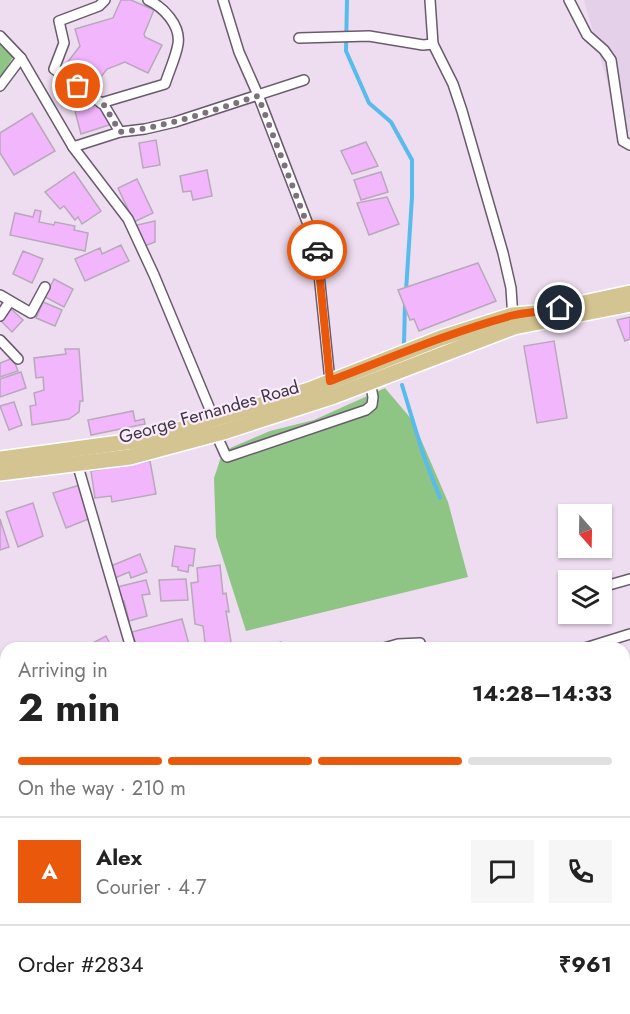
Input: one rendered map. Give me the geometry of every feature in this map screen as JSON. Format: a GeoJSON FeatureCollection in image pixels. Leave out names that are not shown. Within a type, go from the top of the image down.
{"type":"FeatureCollection","features":[{"type":"Feature","properties":{"kind":"main road","name":"George Fernandes Road"},"geometry":{"type":"LineString","coordinates":[[0,459],[149,439],[215,427],[334,396],[514,321],[537,313],[630,293]]}},
{"type":"Feature","properties":{"kind":"main road","name":"George Fernandes Road"},"geometry":{"type":"LineString","coordinates":[[0,473],[130,457],[215,427],[441,338],[514,321],[630,304]]}},
{"type":"Feature","properties":{"kind":"street"},"geometry":{"type":"LineString","coordinates":[[105,0],[99,6],[59,21],[64,43],[54,69],[101,103],[120,132]]}},
{"type":"Feature","properties":{"kind":"street"},"geometry":{"type":"LineString","coordinates":[[101,103],[165,84],[179,41],[171,17],[148,0]]}},
{"type":"Feature","properties":{"kind":"street"},"geometry":{"type":"LineString","coordinates":[[223,0],[239,52],[316,245],[330,381]]}},
{"type":"Feature","properties":{"kind":"street"},"geometry":{"type":"LineString","coordinates":[[428,0],[433,44],[453,84],[503,253],[511,288],[514,321]]}},
{"type":"Feature","properties":{"kind":"street"},"geometry":{"type":"LineString","coordinates":[[569,0],[587,35],[604,50],[611,60],[623,141],[630,145]]}},
{"type":"Feature","properties":{"kind":"street"},"geometry":{"type":"LineString","coordinates":[[0,36],[21,58],[73,147],[128,219],[154,275],[227,457],[366,410],[372,405],[370,382]]}},
{"type":"Feature","properties":{"kind":"street"},"geometry":{"type":"LineString","coordinates":[[299,38],[369,36],[423,45],[433,44]]}},
{"type":"Feature","properties":{"kind":"street"},"geometry":{"type":"LineString","coordinates":[[0,86],[21,58]]}},
{"type":"Feature","properties":{"kind":"street"},"geometry":{"type":"LineString","coordinates":[[73,147],[120,132],[175,122],[304,80]]}},
{"type":"Feature","properties":{"kind":"street"},"geometry":{"type":"LineString","coordinates":[[0,295],[31,313],[45,287]]}},
{"type":"Feature","properties":{"kind":"street"},"geometry":{"type":"LineString","coordinates":[[0,316],[10,301]]}},
{"type":"Feature","properties":{"kind":"street"},"geometry":{"type":"LineString","coordinates":[[0,340],[18,359]]}},
{"type":"Feature","properties":{"kind":"street"},"geometry":{"type":"LineString","coordinates":[[77,463],[129,642]]}},
{"type":"Feature","properties":{"kind":"street"},"geometry":{"type":"LineString","coordinates":[[612,584],[630,579]]}},
{"type":"Feature","properties":{"kind":"street"},"geometry":{"type":"LineString","coordinates":[[604,642],[630,634]]}},
{"type":"Feature","properties":{"kind":"shaded area"},"geometry":{"type":"Polygon","coordinates":[[[584,0],[630,0],[630,132],[621,131],[584,0]]]}},
{"type":"Feature","properties":{"kind":"green space"},"geometry":{"type":"Polygon","coordinates":[[[0,44],[14,55],[0,80],[0,44]]]}},
{"type":"Feature","properties":{"kind":"green space"},"geometry":{"type":"Polygon","coordinates":[[[385,388],[413,421],[448,502],[468,577],[246,631],[216,537],[214,478],[223,451],[270,431],[314,420],[385,388]]]}},
{"type":"Feature","properties":{"kind":"building"},"geometry":{"type":"Polygon","coordinates":[[[121,0],[131,0],[154,10],[144,34],[145,37],[162,45],[148,73],[125,62],[107,69],[91,90],[63,68],[80,46],[75,29],[113,18],[121,0]]]}},
{"type":"Feature","properties":{"kind":"building"},"geometry":{"type":"Polygon","coordinates":[[[103,103],[109,125],[81,134],[75,111],[103,103]]]}},
{"type":"Feature","properties":{"kind":"building"},"geometry":{"type":"Polygon","coordinates":[[[32,113],[55,151],[14,175],[0,153],[0,133],[32,113]]]}},
{"type":"Feature","properties":{"kind":"building"},"geometry":{"type":"Polygon","coordinates":[[[156,140],[160,165],[143,168],[139,143],[156,140]]]}},
{"type":"Feature","properties":{"kind":"building"},"geometry":{"type":"Polygon","coordinates":[[[366,142],[378,166],[352,174],[341,151],[366,142]]]}},
{"type":"Feature","properties":{"kind":"building"},"geometry":{"type":"Polygon","coordinates":[[[207,170],[212,196],[193,200],[191,191],[183,192],[180,176],[207,170]]]}},
{"type":"Feature","properties":{"kind":"building"},"geometry":{"type":"Polygon","coordinates":[[[74,172],[101,211],[82,224],[78,217],[75,220],[64,206],[60,209],[45,192],[74,172]]]}},
{"type":"Feature","properties":{"kind":"building"},"geometry":{"type":"Polygon","coordinates":[[[381,172],[388,192],[361,200],[354,180],[381,172]]]}},
{"type":"Feature","properties":{"kind":"building"},"geometry":{"type":"Polygon","coordinates":[[[137,179],[153,213],[134,222],[118,188],[137,179]]]}},
{"type":"Feature","properties":{"kind":"building"},"geometry":{"type":"Polygon","coordinates":[[[387,197],[399,224],[369,235],[357,203],[387,197]]]}},
{"type":"Feature","properties":{"kind":"building"},"geometry":{"type":"Polygon","coordinates":[[[35,210],[41,211],[39,222],[75,226],[74,230],[88,233],[85,251],[10,235],[15,213],[33,217],[35,210]]]}},
{"type":"Feature","properties":{"kind":"building"},"geometry":{"type":"Polygon","coordinates":[[[155,221],[155,242],[142,247],[133,226],[155,221]]]}},
{"type":"Feature","properties":{"kind":"building"},"geometry":{"type":"Polygon","coordinates":[[[121,245],[129,261],[85,281],[75,259],[100,248],[102,254],[121,245]]]}},
{"type":"Feature","properties":{"kind":"building"},"geometry":{"type":"Polygon","coordinates":[[[23,251],[43,259],[32,283],[13,274],[23,251]]]}},
{"type":"Feature","properties":{"kind":"building"},"geometry":{"type":"Polygon","coordinates":[[[478,263],[496,301],[419,331],[414,319],[410,320],[398,290],[478,263]]]}},
{"type":"Feature","properties":{"kind":"building"},"geometry":{"type":"Polygon","coordinates":[[[54,279],[73,289],[64,307],[45,297],[54,279]]]}},
{"type":"Feature","properties":{"kind":"building"},"geometry":{"type":"Polygon","coordinates":[[[43,302],[62,310],[55,326],[36,318],[43,302]]]}},
{"type":"Feature","properties":{"kind":"building"},"geometry":{"type":"Polygon","coordinates":[[[10,308],[23,320],[12,332],[0,320],[10,308]]]}},
{"type":"Feature","properties":{"kind":"building"},"geometry":{"type":"Polygon","coordinates":[[[630,317],[630,339],[625,341],[617,320],[630,317]]]}},
{"type":"Feature","properties":{"kind":"building"},"geometry":{"type":"Polygon","coordinates":[[[554,341],[567,418],[537,423],[524,346],[554,341]]]}},
{"type":"Feature","properties":{"kind":"building"},"geometry":{"type":"Polygon","coordinates":[[[65,349],[79,349],[83,401],[80,401],[79,412],[69,419],[32,425],[30,406],[36,405],[34,393],[44,390],[43,377],[36,378],[34,358],[66,354],[65,349]]]}},
{"type":"Feature","properties":{"kind":"building"},"geometry":{"type":"Polygon","coordinates":[[[13,358],[18,371],[0,377],[0,363],[13,358]]]}},
{"type":"Feature","properties":{"kind":"building"},"geometry":{"type":"Polygon","coordinates":[[[21,372],[26,388],[0,397],[0,379],[21,372]]]}},
{"type":"Feature","properties":{"kind":"building"},"geometry":{"type":"Polygon","coordinates":[[[14,402],[22,425],[9,430],[0,406],[14,402]]]}},
{"type":"Feature","properties":{"kind":"building"},"geometry":{"type":"Polygon","coordinates":[[[133,411],[135,421],[144,419],[145,424],[91,435],[88,420],[133,411]]]}},
{"type":"Feature","properties":{"kind":"building"},"geometry":{"type":"Polygon","coordinates":[[[150,461],[156,494],[112,502],[111,496],[95,498],[91,471],[150,461]]]}},
{"type":"Feature","properties":{"kind":"building"},"geometry":{"type":"Polygon","coordinates":[[[80,485],[91,518],[66,528],[53,493],[80,485]]]}},
{"type":"Feature","properties":{"kind":"building"},"geometry":{"type":"Polygon","coordinates":[[[33,503],[43,536],[18,547],[6,512],[33,503]]]}},
{"type":"Feature","properties":{"kind":"building"},"geometry":{"type":"Polygon","coordinates":[[[0,519],[9,547],[0,550],[0,519]]]}},
{"type":"Feature","properties":{"kind":"building"},"geometry":{"type":"Polygon","coordinates":[[[175,546],[195,549],[193,566],[189,565],[188,572],[172,566],[175,546]]]}},
{"type":"Feature","properties":{"kind":"building"},"geometry":{"type":"Polygon","coordinates":[[[140,554],[147,572],[131,578],[129,572],[115,578],[111,566],[140,554]]]}},
{"type":"Feature","properties":{"kind":"building"},"geometry":{"type":"Polygon","coordinates":[[[220,565],[223,594],[226,593],[229,612],[226,611],[231,642],[205,642],[203,626],[195,624],[191,583],[198,582],[197,568],[220,565]]]}},
{"type":"Feature","properties":{"kind":"building"},"geometry":{"type":"Polygon","coordinates":[[[186,579],[188,600],[161,601],[159,580],[186,579]]]}},
{"type":"Feature","properties":{"kind":"building"},"geometry":{"type":"Polygon","coordinates":[[[146,580],[150,594],[142,595],[147,616],[129,621],[124,601],[116,603],[113,588],[146,580]]]}},
{"type":"Feature","properties":{"kind":"building"},"geometry":{"type":"Polygon","coordinates":[[[182,619],[188,642],[135,642],[132,632],[182,619]]]}},
{"type":"Feature","properties":{"kind":"building"},"geometry":{"type":"Polygon","coordinates":[[[106,636],[109,642],[95,642],[106,636]]]}},
{"type":"Feature","properties":{"kind":"waterway"},"geometry":{"type":"LineString","coordinates":[[347,0],[346,51],[369,103],[391,122],[412,160],[406,291]]}},
{"type":"Feature","properties":{"kind":"waterway"},"geometry":{"type":"LineString","coordinates":[[404,343],[405,304]]}},
{"type":"Feature","properties":{"kind":"waterway"},"geometry":{"type":"LineString","coordinates":[[402,385],[423,454],[440,498]]}},
{"type":"Feature","properties":{"kind":"way so far"},"geometry":{"type":"LineString","coordinates":[[78,86],[104,105],[120,132],[175,122],[258,96],[317,250]]}},
{"type":"Feature","properties":{"kind":"route"},"geometry":{"type":"LineString","coordinates":[[317,250],[330,381],[441,338],[513,315],[560,308]]}}]}
